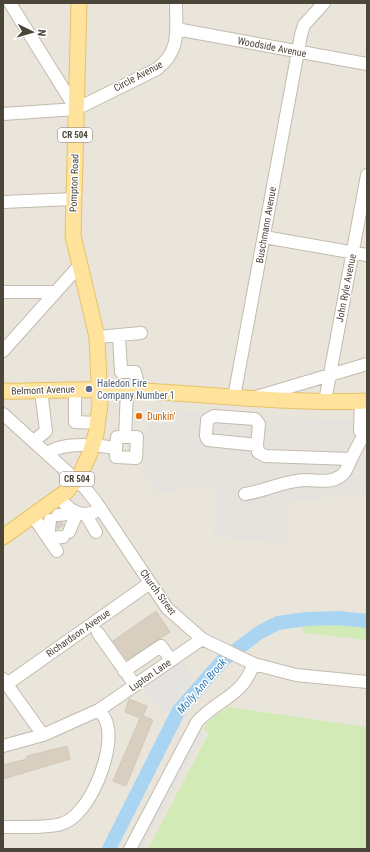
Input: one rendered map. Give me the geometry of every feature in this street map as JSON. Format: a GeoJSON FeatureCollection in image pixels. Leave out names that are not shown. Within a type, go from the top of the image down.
{"type":"FeatureCollection","features":[{"type":"Feature","properties":{"kind":"main road","name":"Pompton Road"},"geometry":{"type":"LineString","coordinates":[[79,266],[73,236],[73,199],[80,3]]}},
{"type":"Feature","properties":{"kind":"main road","name":"CR 504"},"geometry":{"type":"LineString","coordinates":[[3,537],[59,497],[77,480],[93,444],[98,423],[100,389],[97,337],[79,266]]}},
{"type":"Feature","properties":{"kind":"main road","name":"Belmont Avenue"},"geometry":{"type":"LineString","coordinates":[[3,391],[100,389],[133,386],[234,397],[325,402],[364,401]]}},
{"type":"Feature","properties":{"kind":"street"},"geometry":{"type":"LineString","coordinates":[[3,114],[76,108],[10,3]]}},
{"type":"Feature","properties":{"kind":"street","name":"Circle Avenue"},"geometry":{"type":"LineString","coordinates":[[76,108],[157,69],[164,63],[175,48],[176,3]]}},
{"type":"Feature","properties":{"kind":"street","name":"Buschmann Avenue"},"geometry":{"type":"LineString","coordinates":[[234,397],[304,25],[324,3]]}},
{"type":"Feature","properties":{"kind":"street","name":"Woodside Avenue"},"geometry":{"type":"LineString","coordinates":[[176,29],[367,64]]}},
{"type":"Feature","properties":{"kind":"street","name":"John Ryle Avenue"},"geometry":{"type":"LineString","coordinates":[[325,402],[367,175]]}},
{"type":"Feature","properties":{"kind":"street"},"geometry":{"type":"LineString","coordinates":[[3,202],[73,199]]}},
{"type":"Feature","properties":{"kind":"street"},"geometry":{"type":"LineString","coordinates":[[264,237],[367,255]]}},
{"type":"Feature","properties":{"kind":"street"},"geometry":{"type":"LineString","coordinates":[[3,351],[79,266]]}},
{"type":"Feature","properties":{"kind":"street"},"geometry":{"type":"LineString","coordinates":[[3,292],[58,289]]}},
{"type":"Feature","properties":{"kind":"street"},"geometry":{"type":"LineString","coordinates":[[97,337],[141,333]]}},
{"type":"Feature","properties":{"kind":"street"},"geometry":{"type":"LineString","coordinates":[[119,335],[121,372],[135,372],[126,437]]}},
{"type":"Feature","properties":{"kind":"street","name":"Belmont Avenue"},"geometry":{"type":"LineString","coordinates":[[251,398],[367,364]]}},
{"type":"Feature","properties":{"kind":"street"},"geometry":{"type":"LineString","coordinates":[[75,389],[75,422],[98,423]]}},
{"type":"Feature","properties":{"kind":"street"},"geometry":{"type":"LineString","coordinates":[[34,441],[46,431],[41,390]]}},
{"type":"Feature","properties":{"kind":"street"},"geometry":{"type":"LineString","coordinates":[[245,494],[297,481],[336,479],[345,473],[365,435],[360,431],[364,401]]}},
{"type":"Feature","properties":{"kind":"street","name":"Church Street"},"geometry":{"type":"LineString","coordinates":[[3,414],[77,480],[101,509],[167,608],[202,639],[250,663],[296,675],[367,682]]}},
{"type":"Feature","properties":{"kind":"street"},"geometry":{"type":"LineString","coordinates":[[117,437],[137,437],[136,458],[116,457],[116,448],[117,437]]}},
{"type":"Feature","properties":{"kind":"street"},"geometry":{"type":"LineString","coordinates":[[48,453],[54,449],[93,444],[116,448]]}},
{"type":"Feature","properties":{"kind":"street"},"geometry":{"type":"LineString","coordinates":[[257,445],[258,452],[265,456],[352,459]]}},
{"type":"Feature","properties":{"kind":"street"},"geometry":{"type":"LineString","coordinates":[[59,497],[64,504],[82,514],[90,515],[101,509]]}},
{"type":"Feature","properties":{"kind":"street"},"geometry":{"type":"LineString","coordinates":[[48,538],[60,526],[82,514]]}},
{"type":"Feature","properties":{"kind":"street"},"geometry":{"type":"LineString","coordinates":[[48,538],[60,526],[82,514]]}},
{"type":"Feature","properties":{"kind":"street"},"geometry":{"type":"LineString","coordinates":[[82,514],[96,532]]}},
{"type":"Feature","properties":{"kind":"street"},"geometry":{"type":"LineString","coordinates":[[33,516],[57,551]]}},
{"type":"Feature","properties":{"kind":"street","name":"Richardson Avenue"},"geometry":{"type":"LineString","coordinates":[[6,689],[150,583]]}},
{"type":"Feature","properties":{"kind":"street"},"geometry":{"type":"LineString","coordinates":[[98,633],[135,686]]}},
{"type":"Feature","properties":{"kind":"street","name":"Lupton Lane"},"geometry":{"type":"LineString","coordinates":[[3,746],[43,735],[99,710],[202,639]]}},
{"type":"Feature","properties":{"kind":"street"},"geometry":{"type":"LineString","coordinates":[[124,671],[161,646],[171,660]]}},
{"type":"Feature","properties":{"kind":"street"},"geometry":{"type":"LineString","coordinates":[[130,849],[197,722],[207,710],[239,688],[247,679],[250,663]]}},
{"type":"Feature","properties":{"kind":"street"},"geometry":{"type":"LineString","coordinates":[[6,689],[43,735]]}},
{"type":"Feature","properties":{"kind":"street"},"geometry":{"type":"LineString","coordinates":[[3,827],[61,824],[70,819],[87,803],[100,775],[106,754],[107,723],[99,710]]}},
{"type":"Feature","properties":{"kind":"shaded area"},"geometry":{"type":"Polygon","coordinates":[[[3,3],[367,3],[367,849],[3,849],[3,3]]]}},
{"type":"Feature","properties":{"kind":"shaded area"},"geometry":{"type":"Polygon","coordinates":[[[148,409],[342,420],[367,419],[367,493],[288,502],[286,543],[213,537],[217,488],[177,485],[176,492],[153,491],[154,480],[142,479],[148,409]]]}},
{"type":"Feature","properties":{"kind":"shaded area"},"geometry":{"type":"Polygon","coordinates":[[[183,661],[194,679],[186,686],[167,713],[142,687],[183,661]]]}},
{"type":"Feature","properties":{"kind":"shaded area"},"geometry":{"type":"Polygon","coordinates":[[[197,731],[204,735],[142,849],[135,846],[197,731]]]}},
{"type":"Feature","properties":{"kind":"green space"},"geometry":{"type":"Polygon","coordinates":[[[367,616],[367,640],[304,633],[298,617],[367,616]]]}},
{"type":"Feature","properties":{"kind":"green space"},"geometry":{"type":"Polygon","coordinates":[[[228,707],[367,727],[367,849],[148,849],[209,733],[203,729],[212,718],[228,707]]]}},
{"type":"Feature","properties":{"kind":"building"},"geometry":{"type":"Polygon","coordinates":[[[156,611],[170,632],[127,660],[113,641],[156,611]]]}},
{"type":"Feature","properties":{"kind":"building"},"geometry":{"type":"Polygon","coordinates":[[[129,699],[147,706],[143,716],[153,720],[126,786],[113,781],[140,718],[125,712],[129,699]]]}},
{"type":"Feature","properties":{"kind":"building"},"geometry":{"type":"Polygon","coordinates":[[[67,746],[70,759],[3,779],[3,765],[27,759],[27,756],[67,746]]]}},
{"type":"Feature","properties":{"kind":"waterway","name":"Molly Ann Brook"},"geometry":{"type":"LineString","coordinates":[[109,849],[179,710],[223,660],[260,632],[278,623],[306,619],[339,618],[367,621]]}},
{"type":"Feature","properties":{"kind":"tunnel"},"geometry":{"type":"LineString","coordinates":[[54,525],[61,520]]}},
{"type":"Feature","properties":{"kind":"place","name":"Haledon Fire Company Number 1"},"geometry":{"type":"Point","coordinates":[89,389]}},
{"type":"Feature","properties":{"kind":"place","name":"Dunkin'"},"geometry":{"type":"Point","coordinates":[139,416]}}]}
